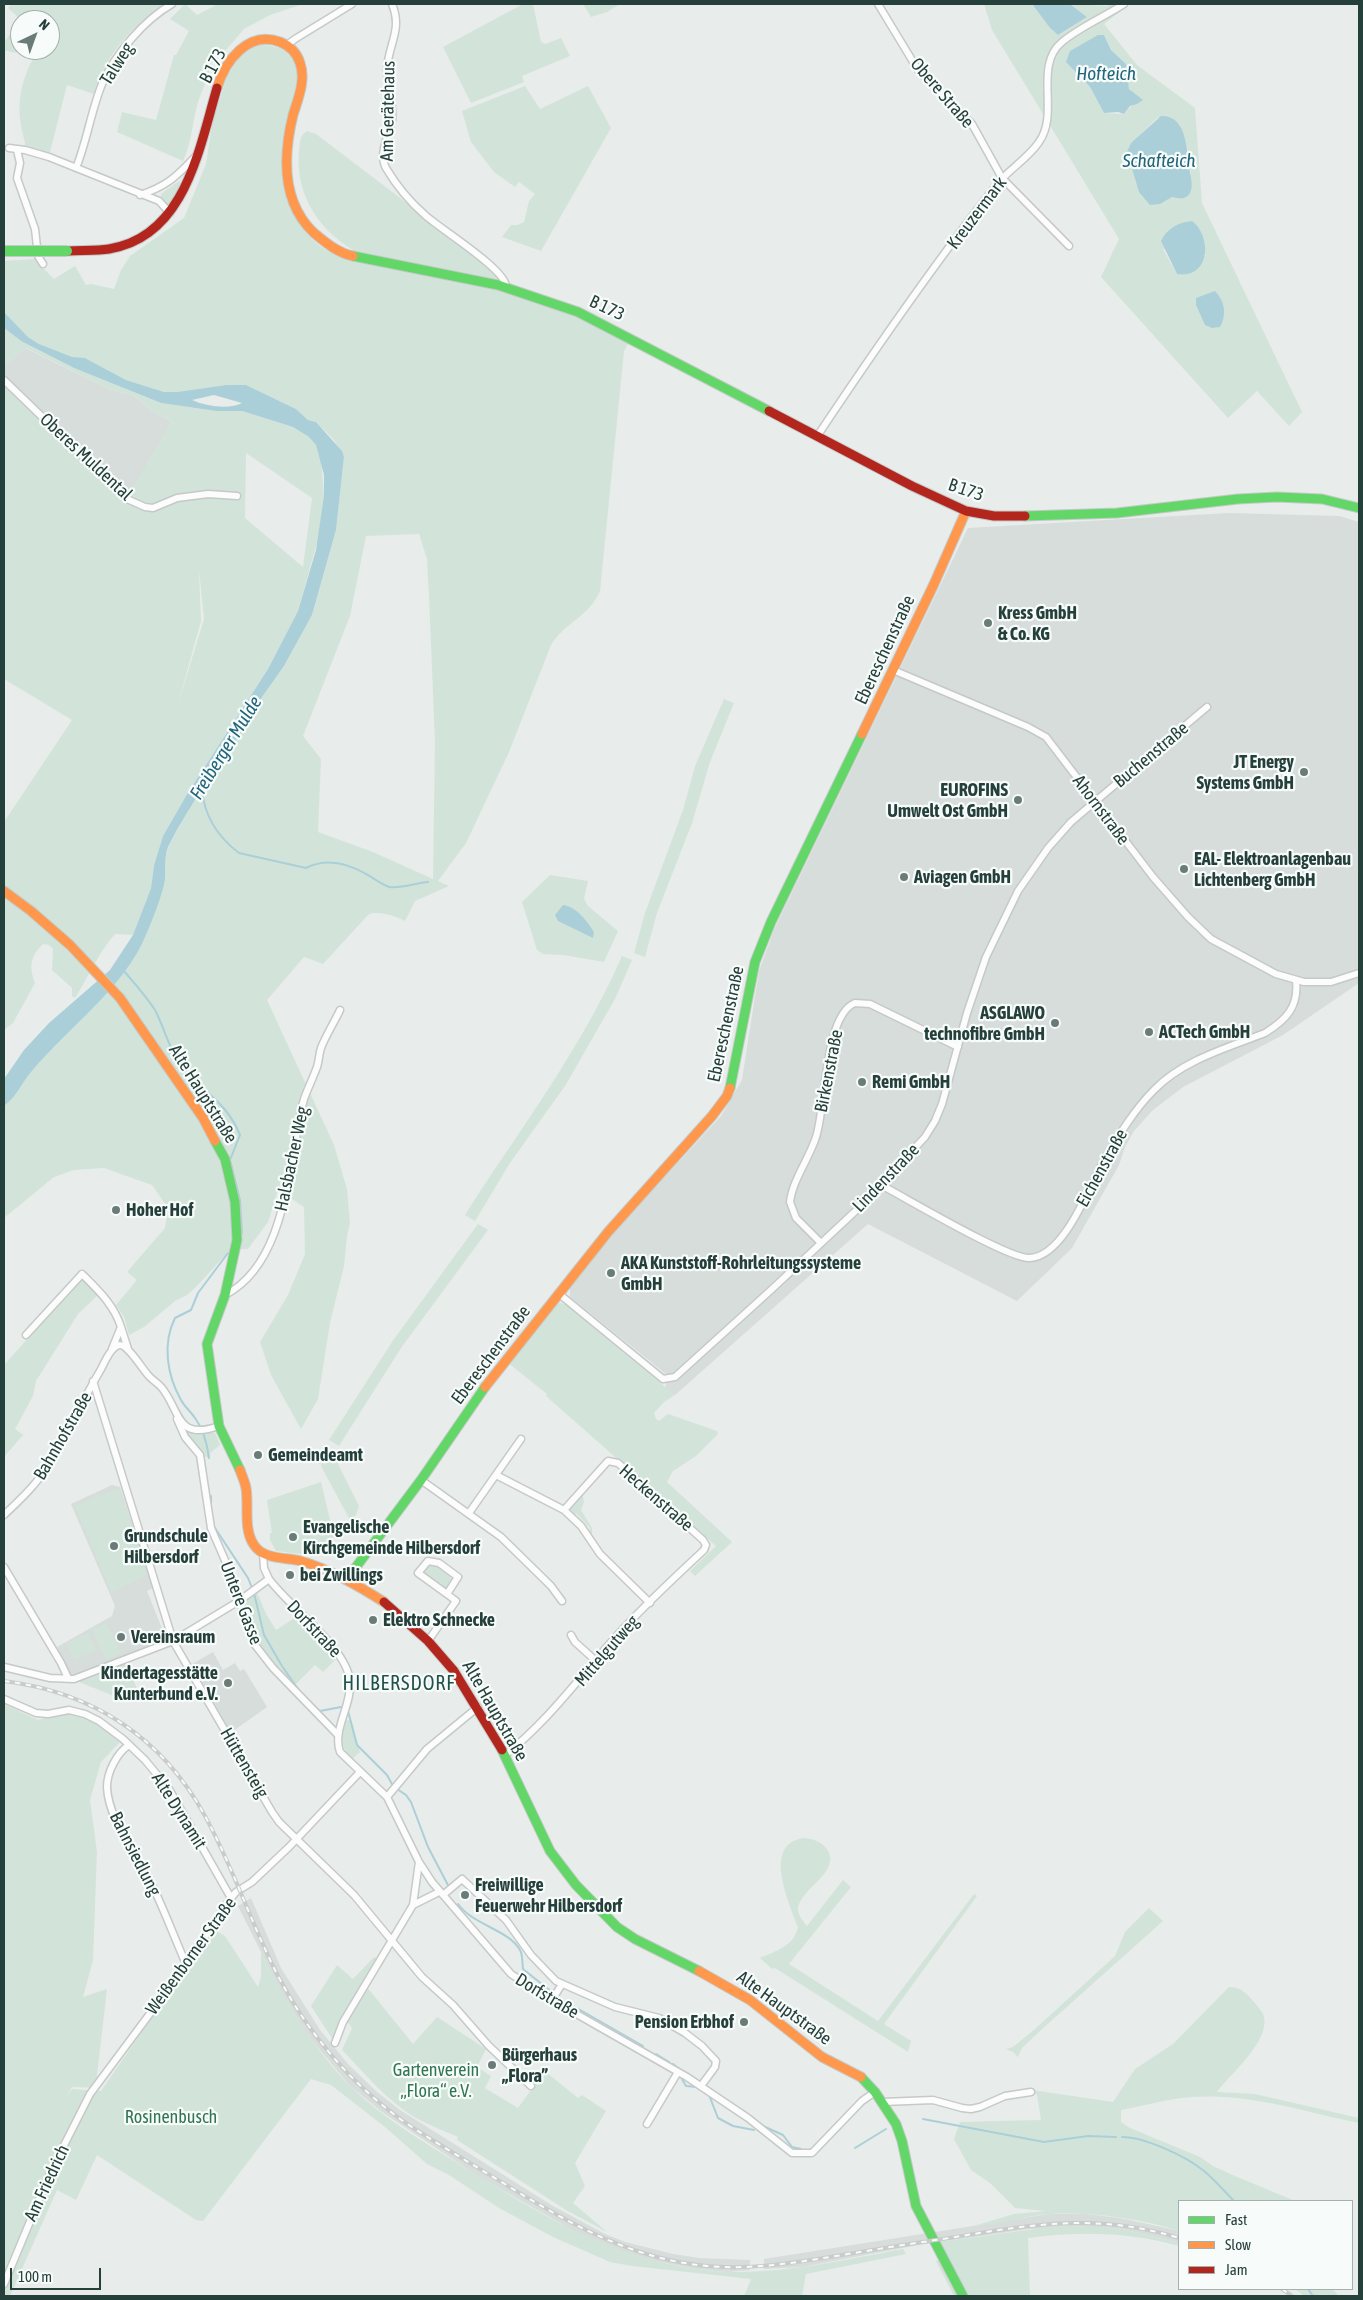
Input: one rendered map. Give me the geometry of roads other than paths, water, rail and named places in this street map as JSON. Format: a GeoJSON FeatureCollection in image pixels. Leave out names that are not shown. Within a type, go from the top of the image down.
{"type":"FeatureCollection","features":[{"type":"Feature","properties":{"kind":"main road","name":"B 173"},"geometry":{"type":"LineString","coordinates":[[4,251],[110,249],[142,237],[170,213],[189,181],[220,79],[241,48],[249,43],[265,39],[276,40],[288,46],[299,58],[302,66],[302,84],[286,150],[288,182],[295,208],[308,229],[324,244],[343,254],[506,287],[578,312],[818,435],[912,486],[966,511],[994,516],[1072,516],[1117,513],[1238,499],[1278,497],[1322,499],[1359,508]]}},
{"type":"Feature","properties":{"kind":"main road","name":"Ebereschenstraße"},"geometry":{"type":"LineString","coordinates":[[347,1579],[485,1387],[558,1293],[608,1232],[712,1116],[727,1096],[736,1070],[755,962],[771,922],[894,670],[966,511]]}},
{"type":"Feature","properties":{"kind":"main road","name":"Alte Hauptstraße"},"geometry":{"type":"LineString","coordinates":[[4,891],[31,911],[70,945],[132,1013],[203,1118],[224,1159],[235,1202],[237,1240],[225,1295],[207,1344],[212,1394],[219,1426],[242,1474],[246,1488],[250,1536],[254,1545],[263,1553],[273,1557],[307,1563],[347,1579],[387,1604],[428,1641],[454,1671],[478,1707],[505,1755],[532,1817],[550,1851],[576,1885],[612,1922],[635,1939],[704,1973],[750,2000],[822,2057],[862,2077],[883,2102],[896,2124],[902,2141],[916,2206],[963,2296]]}},
{"type":"Feature","properties":{"kind":"street","name":"Talweg"},"geometry":{"type":"LineString","coordinates":[[76,168],[84,148],[101,85],[108,71],[146,23],[172,4]]}},
{"type":"Feature","properties":{"kind":"street"},"geometry":{"type":"LineString","coordinates":[[288,46],[295,39],[352,4]]}},
{"type":"Feature","properties":{"kind":"street","name":"Am Gerätehaus"},"geometry":{"type":"LineString","coordinates":[[392,4],[397,15],[398,26],[392,43],[387,71],[392,117],[384,152],[385,167],[426,217],[489,264],[504,278],[506,287]]}},
{"type":"Feature","properties":{"kind":"street","name":"Obere Straße"},"geometry":{"type":"LineString","coordinates":[[878,4],[918,70],[972,124],[1002,178],[1069,246]]}},
{"type":"Feature","properties":{"kind":"street","name":"Kreuzermark"},"geometry":{"type":"LineString","coordinates":[[818,435],[852,383],[1002,178],[1040,142],[1047,122],[1047,75],[1053,53],[1062,42],[1124,4]]}},
{"type":"Feature","properties":{"kind":"street"},"geometry":{"type":"LineString","coordinates":[[9,148],[42,154],[158,201],[170,213]]}},
{"type":"Feature","properties":{"kind":"street"},"geometry":{"type":"LineString","coordinates":[[17,150],[20,163],[17,178],[35,229],[38,256],[43,264]]}},
{"type":"Feature","properties":{"kind":"street"},"geometry":{"type":"LineString","coordinates":[[140,195],[157,190],[172,182],[197,154]]}},
{"type":"Feature","properties":{"kind":"street","name":"Oberes Muldental"},"geometry":{"type":"LineString","coordinates":[[4,380],[127,499],[134,503],[153,508],[177,498],[208,494],[237,496]]}},
{"type":"Feature","properties":{"kind":"street","name":"Ahornstraße"},"geometry":{"type":"LineString","coordinates":[[894,670],[1039,732],[1052,743],[1132,852],[1197,927],[1230,950],[1293,980]]}},
{"type":"Feature","properties":{"kind":"street","name":"Buchenstraße"},"geometry":{"type":"LineString","coordinates":[[1095,802],[1207,707]]}},
{"type":"Feature","properties":{"kind":"street","name":"Lindenstraße"},"geometry":{"type":"LineString","coordinates":[[558,1293],[655,1374],[663,1379],[675,1378],[821,1243],[881,1185],[925,1137],[936,1121],[944,1100],[958,1047],[986,957],[1008,907],[1048,848],[1071,822],[1095,802]]}},
{"type":"Feature","properties":{"kind":"street"},"geometry":{"type":"LineString","coordinates":[[1293,980],[1310,983],[1331,982],[1359,973]]}},
{"type":"Feature","properties":{"kind":"street","name":"Eichenstraße"},"geometry":{"type":"LineString","coordinates":[[881,1185],[1004,1251],[1029,1258],[1039,1257],[1048,1251],[1063,1235],[1123,1129],[1154,1090],[1185,1066],[1265,1033],[1274,1027],[1285,1017],[1296,1000],[1293,980]]}},
{"type":"Feature","properties":{"kind":"street","name":"Birkenstraße"},"geometry":{"type":"LineString","coordinates":[[821,1243],[796,1218],[790,1202],[819,1126],[824,1084],[835,1031],[842,1014],[855,1003],[870,1004],[958,1047]]}},
{"type":"Feature","properties":{"kind":"street","name":"Halsbacher Weg"},"geometry":{"type":"LineString","coordinates":[[225,1295],[240,1286],[255,1269],[275,1230],[290,1179],[295,1139],[304,1099],[317,1067],[322,1047],[340,1010]]}},
{"type":"Feature","properties":{"kind":"street"},"geometry":{"type":"LineString","coordinates":[[26,1335],[82,1274],[110,1303],[122,1327],[129,1350]]}},
{"type":"Feature","properties":{"kind":"street","name":"Bahnhofstraße"},"geometry":{"type":"LineString","coordinates":[[4,1515],[32,1488],[50,1464],[122,1327]]}},
{"type":"Feature","properties":{"kind":"street"},"geometry":{"type":"LineString","coordinates":[[112,1349],[121,1345],[129,1350],[149,1376],[162,1389],[178,1419],[188,1427],[207,1430],[219,1426]]}},
{"type":"Feature","properties":{"kind":"street","name":"Hüttensteig"},"geometry":{"type":"LineString","coordinates":[[93,1381],[173,1641],[272,1812],[296,1839],[354,1895],[422,1977],[531,2086]]}},
{"type":"Feature","properties":{"kind":"street","name":"Untere Gasse"},"geometry":{"type":"LineString","coordinates":[[178,1419],[186,1437],[200,1455],[211,1528],[226,1563],[255,1645],[273,1668],[338,1735]]}},
{"type":"Feature","properties":{"kind":"street"},"geometry":{"type":"LineString","coordinates":[[469,1513],[521,1440]]}},
{"type":"Feature","properties":{"kind":"street","name":"Heckenstraße"},"geometry":{"type":"LineString","coordinates":[[564,1510],[608,1460],[618,1463],[703,1540],[706,1545]]}},
{"type":"Feature","properties":{"kind":"street"},"geometry":{"type":"LineString","coordinates":[[496,1475],[564,1510],[580,1526],[600,1554],[650,1603]]}},
{"type":"Feature","properties":{"kind":"street"},"geometry":{"type":"LineString","coordinates":[[420,1480],[469,1513],[519,1553],[560,1596],[562,1602]]}},
{"type":"Feature","properties":{"kind":"street","name":"Mittelgutweg"},"geometry":{"type":"LineString","coordinates":[[505,1755],[538,1726],[622,1630],[704,1550],[706,1545]]}},
{"type":"Feature","properties":{"kind":"street"},"geometry":{"type":"LineString","coordinates":[[4,1667],[50,1678],[74,1679],[173,1641],[239,1601],[268,1579],[264,1568],[263,1553]]}},
{"type":"Feature","properties":{"kind":"street"},"geometry":{"type":"LineString","coordinates":[[428,1641],[456,1601],[418,1573],[428,1561],[439,1563],[458,1577],[448,1594]]}},
{"type":"Feature","properties":{"kind":"street"},"geometry":{"type":"LineString","coordinates":[[4,1567],[68,1678]]}},
{"type":"Feature","properties":{"kind":"street","name":"Dorfstraße"},"geometry":{"type":"LineString","coordinates":[[268,1579],[336,1648],[343,1660],[350,1682],[346,1710],[338,1735],[340,1752],[387,1797],[419,1862],[441,1893],[511,1974],[554,1997],[700,2086],[748,2118],[792,2153],[812,2153],[819,2148],[862,2101],[875,2092]]}},
{"type":"Feature","properties":{"kind":"street"},"geometry":{"type":"LineString","coordinates":[[572,1635],[575,1642],[596,1661]]}},
{"type":"Feature","properties":{"kind":"street","name":"Alte Dynamit"},"geometry":{"type":"LineString","coordinates":[[4,1699],[36,1713],[48,1714],[69,1710],[85,1714],[99,1721],[129,1745],[145,1760],[168,1789],[231,1898]]}},
{"type":"Feature","properties":{"kind":"street"},"geometry":{"type":"LineString","coordinates":[[387,1797],[427,1750],[478,1707]]}},
{"type":"Feature","properties":{"kind":"street","name":"Bahnsiedlung"},"geometry":{"type":"LineString","coordinates":[[129,1745],[118,1756],[108,1779],[107,1789],[112,1811],[152,1886],[186,1964]]}},
{"type":"Feature","properties":{"kind":"street","name":"Weißenborner Straße"},"geometry":{"type":"LineString","coordinates":[[97,2086],[236,1892],[252,1882],[296,1839],[359,1772]]}},
{"type":"Feature","properties":{"kind":"street"},"geometry":{"type":"LineString","coordinates":[[335,2043],[343,2022],[413,1905],[419,1862]]}},
{"type":"Feature","properties":{"kind":"street"},"geometry":{"type":"LineString","coordinates":[[413,1905],[441,1893],[462,1879],[500,1914],[531,1955],[562,1984],[566,1984],[616,2007],[659,2018],[685,2032],[702,2046],[716,2061],[715,2067],[700,2086]]}},
{"type":"Feature","properties":{"kind":"street"},"geometry":{"type":"LineString","coordinates":[[554,1997],[562,1984]]}},
{"type":"Feature","properties":{"kind":"street"},"geometry":{"type":"LineString","coordinates":[[647,2124],[678,2072]]}},
{"type":"Feature","properties":{"kind":"street","name":"Am Friedrich"},"geometry":{"type":"LineString","coordinates":[[4,2284],[51,2171],[80,2112],[97,2086]]}},
{"type":"Feature","properties":{"kind":"street"},"geometry":{"type":"LineString","coordinates":[[883,2102],[934,2100],[962,2108],[971,2108],[980,2107],[1005,2096],[1031,2092]]}},
{"type":"Feature","properties":{"kind":"water"},"geometry":{"type":"Polygon","coordinates":[[[1032,4],[1070,4],[1087,17],[1058,35],[1050,28],[1032,4]]]}},
{"type":"Feature","properties":{"kind":"water","name":"Hofteich"},"geometry":{"type":"Polygon","coordinates":[[[1098,35],[1104,35],[1111,50],[1126,64],[1129,89],[1143,100],[1130,106],[1124,114],[1118,112],[1104,113],[1090,87],[1066,62],[1070,51],[1098,35]]]}},
{"type":"Feature","properties":{"kind":"water","name":"Schafteich"},"geometry":{"type":"Polygon","coordinates":[[[1161,116],[1169,117],[1176,121],[1184,134],[1192,187],[1190,193],[1184,198],[1172,197],[1160,204],[1150,205],[1139,192],[1127,152],[1131,143],[1161,116]]]}},
{"type":"Feature","properties":{"kind":"water"},"geometry":{"type":"Polygon","coordinates":[[[1192,221],[1203,236],[1205,255],[1202,263],[1196,270],[1188,274],[1177,274],[1161,241],[1166,233],[1174,227],[1192,221]]]}},
{"type":"Feature","properties":{"kind":"water"},"geometry":{"type":"Polygon","coordinates":[[[1215,291],[1223,304],[1224,318],[1220,327],[1212,328],[1205,325],[1196,305],[1196,298],[1215,291]]]}},
{"type":"Feature","properties":{"kind":"water","name":"Freiberger Mulde"},"geometry":{"type":"Polygon","coordinates":[[[4,312],[28,337],[39,344],[72,357],[85,358],[126,380],[164,392],[226,385],[246,385],[296,409],[308,420],[316,422],[342,451],[344,457],[336,530],[312,615],[284,666],[255,707],[254,713],[177,829],[168,847],[165,880],[158,904],[137,954],[125,972],[28,1075],[4,1106],[4,1079],[24,1050],[49,1023],[110,970],[133,935],[151,888],[154,865],[163,836],[186,796],[268,669],[298,611],[316,550],[324,495],[324,475],[316,445],[309,437],[293,427],[242,411],[216,411],[161,403],[74,368],[21,341],[4,328],[4,312]],[[214,395],[192,400],[217,406],[231,406],[242,403],[214,395]]]}},
{"type":"Feature","properties":{"kind":"water"},"geometry":{"type":"Polygon","coordinates":[[[563,905],[573,909],[585,919],[594,932],[593,938],[558,921],[555,915],[563,905]]]}},
{"type":"Feature","properties":{"kind":"waterway","name":"Freiberger Mulde"},"geometry":{"type":"LineString","coordinates":[[202,789],[203,799],[213,825],[231,847],[239,853],[306,868],[321,863],[336,863],[359,870],[389,887],[428,882]]}},
{"type":"Feature","properties":{"kind":"waterway"},"geometry":{"type":"LineString","coordinates":[[124,971],[155,1010],[179,1062],[195,1081],[227,1112],[240,1135],[230,1160],[240,1200],[242,1233]]}},
{"type":"Feature","properties":{"kind":"waterway"},"geometry":{"type":"LineString","coordinates":[[209,1458],[201,1427],[182,1402],[172,1380],[167,1349],[168,1338],[175,1318],[191,1310],[198,1293],[228,1253]]}},
{"type":"Feature","properties":{"kind":"waterway"},"geometry":{"type":"LineString","coordinates":[[211,1496],[211,1508]]}},
{"type":"Feature","properties":{"kind":"waterway"},"geometry":{"type":"LineString","coordinates":[[213,1525],[248,1578],[252,1588]]}},
{"type":"Feature","properties":{"kind":"waterway"},"geometry":{"type":"LineString","coordinates":[[254,1593],[264,1635],[298,1689]]}},
{"type":"Feature","properties":{"kind":"waterway"},"geometry":{"type":"LineString","coordinates":[[320,1711],[341,1707],[348,1711],[357,1745],[387,1775],[393,1786]]}},
{"type":"Feature","properties":{"kind":"waterway"},"geometry":{"type":"LineString","coordinates":[[397,1789],[406,1795],[411,1802],[428,1847],[449,1887]]}},
{"type":"Feature","properties":{"kind":"waterway"},"geometry":{"type":"LineString","coordinates":[[458,1904],[472,1917],[500,1932],[515,1943],[521,1952],[523,1969],[553,1993]]}},
{"type":"Feature","properties":{"kind":"waterway"},"geometry":{"type":"LineString","coordinates":[[556,1996],[643,2046]]}},
{"type":"Feature","properties":{"kind":"waterway"},"geometry":{"type":"LineString","coordinates":[[656,2054],[669,2062]]}},
{"type":"Feature","properties":{"kind":"waterway"},"geometry":{"type":"LineString","coordinates":[[673,2064],[679,2069]]}},
{"type":"Feature","properties":{"kind":"waterway"},"geometry":{"type":"LineString","coordinates":[[682,2079],[686,2086],[697,2087]]}},
{"type":"Feature","properties":{"kind":"waterway"},"geometry":{"type":"LineString","coordinates":[[709,2095],[718,2118],[733,2126],[754,2130]]}},
{"type":"Feature","properties":{"kind":"waterway"},"geometry":{"type":"LineString","coordinates":[[923,2119],[1044,2142],[1088,2136],[1116,2137]]}},
{"type":"Feature","properties":{"kind":"waterway"},"geometry":{"type":"LineString","coordinates":[[763,2126],[783,2135],[792,2147],[801,2149]]}},
{"type":"Feature","properties":{"kind":"waterway"},"geometry":{"type":"LineString","coordinates":[[855,2148],[886,2129]]}},
{"type":"Feature","properties":{"kind":"waterway"},"geometry":{"type":"LineString","coordinates":[[1122,2137],[1142,2140],[1187,2159],[1208,2174],[1233,2200]]}},
{"type":"Feature","properties":{"kind":"waterway"},"geometry":{"type":"LineString","coordinates":[[1309,2290],[1313,2296]]}},
{"type":"Feature","properties":{"kind":"railway"},"geometry":{"type":"LineString","coordinates":[[4,1681],[36,1687],[66,1696],[95,1708],[121,1723],[146,1741],[168,1763],[188,1788],[215,1835],[277,1974],[289,1995],[331,2055],[365,2090],[403,2121],[442,2146],[555,2214],[603,2238],[627,2248],[679,2262],[707,2266],[739,2267],[820,2259],[1004,2229],[1061,2224],[1119,2225],[1178,2238]]}},
{"type":"Feature","properties":{"kind":"railway"},"geometry":{"type":"LineString","coordinates":[[1283,2290],[1292,2296]]}},
{"type":"Feature","properties":{"kind":"place","name":"Kress GmbH & Co. KG"},"geometry":{"type":"Point","coordinates":[988,623]}},
{"type":"Feature","properties":{"kind":"place","name":"JT Energy Systems GmbH"},"geometry":{"type":"Point","coordinates":[1304,772]}},
{"type":"Feature","properties":{"kind":"place","name":"EUROFINS Umwelt Ost GmbH"},"geometry":{"type":"Point","coordinates":[1018,800]}},
{"type":"Feature","properties":{"kind":"place","name":"EAL- Elektroanlagenbau Lichtenberg GmbH"},"geometry":{"type":"Point","coordinates":[1184,869]}},
{"type":"Feature","properties":{"kind":"place","name":"Aviagen GmbH"},"geometry":{"type":"Point","coordinates":[904,877]}},
{"type":"Feature","properties":{"kind":"place","name":"ASGLAWO technofibre GmbH"},"geometry":{"type":"Point","coordinates":[1055,1023]}},
{"type":"Feature","properties":{"kind":"place","name":"ACTech GmbH"},"geometry":{"type":"Point","coordinates":[1149,1032]}},
{"type":"Feature","properties":{"kind":"place","name":"Remi GmbH"},"geometry":{"type":"Point","coordinates":[862,1082]}},
{"type":"Feature","properties":{"kind":"place","name":"Hoher Hof"},"geometry":{"type":"Point","coordinates":[116,1210]}},
{"type":"Feature","properties":{"kind":"place","name":"AKA Kunststoff-Rohrleitungssysteme GmbH"},"geometry":{"type":"Point","coordinates":[611,1273]}},
{"type":"Feature","properties":{"kind":"place","name":"Gemeindeamt"},"geometry":{"type":"Point","coordinates":[258,1455]}},
{"type":"Feature","properties":{"kind":"place","name":"Evangelische Kirchgemeinde Hilbersdorf"},"geometry":{"type":"Point","coordinates":[293,1537]}},
{"type":"Feature","properties":{"kind":"place","name":"Grundschule Hilbersdorf"},"geometry":{"type":"Point","coordinates":[114,1546]}},
{"type":"Feature","properties":{"kind":"place","name":"bei Zwillings"},"geometry":{"type":"Point","coordinates":[290,1575]}},
{"type":"Feature","properties":{"kind":"place","name":"Elektro Schnecke"},"geometry":{"type":"Point","coordinates":[373,1620]}},
{"type":"Feature","properties":{"kind":"place","name":"Vereinsraum"},"geometry":{"type":"Point","coordinates":[121,1637]}},
{"type":"Feature","properties":{"kind":"place","name":"Kindertagesstätte Kunterbund e.V."},"geometry":{"type":"Point","coordinates":[228,1683]}},
{"type":"Feature","properties":{"kind":"place","name":"Freiwillige Feuerwehr Hilbersdorf"},"geometry":{"type":"Point","coordinates":[465,1895]}},
{"type":"Feature","properties":{"kind":"place","name":"Pension Erbhof"},"geometry":{"type":"Point","coordinates":[744,2022]}},
{"type":"Feature","properties":{"kind":"place","name":"Bürgerhaus „Flora”"},"geometry":{"type":"Point","coordinates":[492,2065]}},
{"type":"Feature","properties":{"kind":"district","name":"HILBERSDORF"},"geometry":{"type":"Point","coordinates":[399,1684]}},
{"type":"Feature","properties":{"kind":"park label","name":"Gartenverein „Flora“ e.V."},"geometry":{"type":"Point","coordinates":[436,2080]}},
{"type":"Feature","properties":{"kind":"park label","name":"Rosinenbusch"},"geometry":{"type":"Point","coordinates":[171,2117]}}]}
